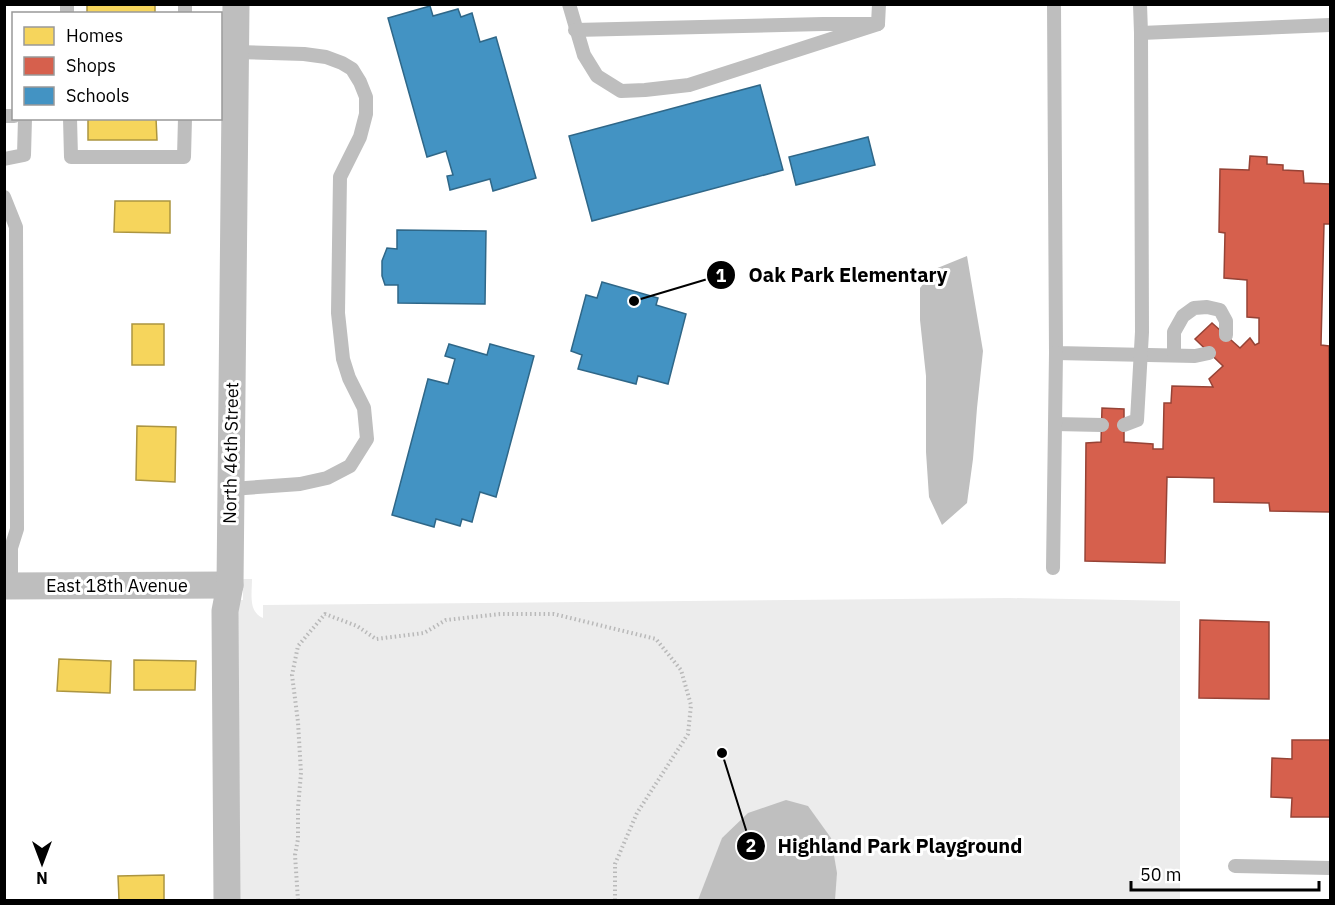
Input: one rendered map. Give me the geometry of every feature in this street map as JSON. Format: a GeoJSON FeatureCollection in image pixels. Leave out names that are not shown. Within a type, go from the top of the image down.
{"type":"FeatureCollection","features":[{"type":"Feature","properties":{"kind":"street","name":"North 46th Street"},"geometry":{"type":"LineString","coordinates":[[227,900],[225,611],[230,585],[236,4]]}},
{"type":"Feature","properties":{"kind":"street","name":"East 18th Avenue"},"geometry":{"type":"LineString","coordinates":[[8,586],[230,585]]}},
{"type":"Feature","properties":{"kind":"lane"},"geometry":{"type":"LineString","coordinates":[[568,4],[584,55],[597,76],[621,91],[689,84],[878,24]]}},
{"type":"Feature","properties":{"kind":"lane"},"geometry":{"type":"LineString","coordinates":[[878,24],[879,4]]}},
{"type":"Feature","properties":{"kind":"lane"},"geometry":{"type":"LineString","coordinates":[[1053,568],[1056,353],[1054,4]]}},
{"type":"Feature","properties":{"kind":"lane"},"geometry":{"type":"LineString","coordinates":[[1124,425],[1137,420],[1141,354],[1140,4]]}},
{"type":"Feature","properties":{"kind":"lane"},"geometry":{"type":"LineString","coordinates":[[575,30],[878,24]]}},
{"type":"Feature","properties":{"kind":"lane"},"geometry":{"type":"LineString","coordinates":[[1141,33],[1330,25]]}},
{"type":"Feature","properties":{"kind":"lane"},"geometry":{"type":"LineString","coordinates":[[231,489],[300,484],[327,478],[350,466],[367,439],[364,408],[349,378],[343,359],[338,313],[340,177],[360,137],[366,114],[366,98],[352,69],[326,57],[236,52]]}},
{"type":"Feature","properties":{"kind":"lane"},"geometry":{"type":"LineString","coordinates":[[4,159],[24,155],[25,120]]}},
{"type":"Feature","properties":{"kind":"lane"},"geometry":{"type":"LineString","coordinates":[[70,120],[71,157],[184,158],[184,120]]}},
{"type":"Feature","properties":{"kind":"lane"},"geometry":{"type":"LineString","coordinates":[[4,197],[16,227],[11,548],[8,586]]}},
{"type":"Feature","properties":{"kind":"lane"},"geometry":{"type":"LineString","coordinates":[[1174,355],[1174,332],[1183,316],[1194,308],[1207,307],[1220,310],[1226,321],[1226,335]]}},
{"type":"Feature","properties":{"kind":"lane"},"geometry":{"type":"LineString","coordinates":[[1056,353],[1194,356],[1209,353]]}},
{"type":"Feature","properties":{"kind":"lane"},"geometry":{"type":"LineString","coordinates":[[1055,424],[1102,425]]}},
{"type":"Feature","properties":{"kind":"lane"},"geometry":{"type":"LineString","coordinates":[[1235,866],[1330,868]]}},
{"type":"Feature","properties":{"kind":"path"},"geometry":{"type":"LineString","coordinates":[[298,900],[295,855],[298,839],[301,773],[292,675],[298,646],[325,614],[357,626],[376,639],[424,633],[446,620],[500,614],[554,614],[656,639],[681,670],[691,705],[688,734],[637,813],[619,853],[615,864],[615,900]]}},
{"type":"Feature","properties":{"kind":"shaded area"},"geometry":{"type":"Polygon","coordinates":[[[967,256],[983,351],[973,459],[967,503],[942,525],[929,497],[926,452],[926,376],[920,320],[920,288],[935,269],[967,256]]]}},
{"type":"Feature","properties":{"kind":"shaded area"},"geometry":{"type":"Polygon","coordinates":[[[243,579],[252,579],[253,607],[263,618],[263,605],[1009,598],[1180,601],[1180,900],[240,900],[238,612],[240,600],[243,600],[243,579]]]}},
{"type":"Feature","properties":{"kind":"shaded area"},"geometry":{"type":"Polygon","coordinates":[[[786,800],[808,806],[831,838],[837,873],[835,900],[698,900],[722,838],[748,813],[786,800]]]}},
{"type":"Feature","properties":{"kind":"building: Homes"},"geometry":{"type":"Polygon","coordinates":[[[87,4],[155,4],[155,12],[87,12],[87,4]]]}},
{"type":"Feature","properties":{"kind":"building: Homes"},"geometry":{"type":"Polygon","coordinates":[[[88,120],[156,120],[157,140],[88,140],[88,120]]]}},
{"type":"Feature","properties":{"kind":"building: Homes"},"geometry":{"type":"Polygon","coordinates":[[[115,201],[170,201],[170,233],[114,232],[115,201]]]}},
{"type":"Feature","properties":{"kind":"building: Homes"},"geometry":{"type":"Polygon","coordinates":[[[132,324],[164,324],[164,365],[132,365],[132,324]]]}},
{"type":"Feature","properties":{"kind":"building: Homes"},"geometry":{"type":"Polygon","coordinates":[[[137,426],[176,427],[175,482],[136,480],[137,426]]]}},
{"type":"Feature","properties":{"kind":"building: Homes"},"geometry":{"type":"Polygon","coordinates":[[[59,659],[111,661],[110,693],[57,691],[59,659]]]}},
{"type":"Feature","properties":{"kind":"building: Homes"},"geometry":{"type":"Polygon","coordinates":[[[134,660],[196,661],[195,690],[134,690],[134,660]]]}},
{"type":"Feature","properties":{"kind":"building: Homes"},"geometry":{"type":"Polygon","coordinates":[[[164,875],[164,900],[119,900],[118,876],[164,875]]]}},
{"type":"Feature","properties":{"kind":"building: Shops"},"geometry":{"type":"Polygon","coordinates":[[[1250,156],[1267,157],[1267,164],[1283,165],[1283,170],[1303,171],[1304,183],[1330,184],[1330,224],[1324,224],[1321,345],[1329,346],[1330,512],[1270,511],[1269,503],[1214,502],[1214,478],[1167,477],[1165,563],[1085,561],[1086,443],[1101,442],[1102,408],[1124,409],[1124,442],[1153,444],[1153,449],[1163,449],[1164,403],[1171,403],[1172,386],[1213,387],[1209,379],[1223,366],[1195,339],[1212,323],[1240,348],[1250,338],[1255,345],[1259,343],[1259,318],[1247,317],[1247,280],[1224,278],[1225,233],[1219,232],[1220,169],[1249,170],[1250,156]]]}},
{"type":"Feature","properties":{"kind":"building: Shops"},"geometry":{"type":"Polygon","coordinates":[[[1200,620],[1269,622],[1269,699],[1199,698],[1200,620]]]}},
{"type":"Feature","properties":{"kind":"building: Shops"},"geometry":{"type":"Polygon","coordinates":[[[1292,740],[1330,740],[1330,817],[1291,817],[1292,798],[1271,797],[1272,758],[1292,759],[1292,740]]]}},
{"type":"Feature","properties":{"kind":"building: Schools"},"geometry":{"type":"Polygon","coordinates":[[[430,6],[433,16],[458,9],[461,17],[472,13],[480,42],[496,37],[536,178],[493,191],[490,179],[450,190],[447,176],[453,175],[446,151],[427,157],[388,18],[430,6]]]}},
{"type":"Feature","properties":{"kind":"building: Schools"},"geometry":{"type":"Polygon","coordinates":[[[760,85],[783,170],[592,221],[569,136],[760,85]]]}},
{"type":"Feature","properties":{"kind":"building: Schools"},"geometry":{"type":"Polygon","coordinates":[[[868,137],[875,165],[796,185],[789,157],[868,137]]]}},
{"type":"Feature","properties":{"kind":"building: Schools"},"geometry":{"type":"Polygon","coordinates":[[[397,230],[486,231],[485,304],[398,303],[398,285],[385,285],[382,276],[382,261],[387,248],[397,249],[397,230]]]}},
{"type":"Feature","properties":{"kind":"building: Schools"},"geometry":{"type":"Polygon","coordinates":[[[602,282],[658,298],[656,305],[686,314],[668,384],[638,376],[636,384],[578,369],[582,355],[571,351],[586,295],[597,298],[602,282]]]}},
{"type":"Feature","properties":{"kind":"building: Schools"},"geometry":{"type":"Polygon","coordinates":[[[449,344],[487,355],[490,344],[534,356],[496,497],[480,492],[472,522],[462,519],[460,526],[436,519],[434,527],[392,515],[428,379],[448,384],[455,359],[445,356],[449,344]]]}},
{"type":"Feature","properties":{"kind":"place","name":"Oak Park Elementary"},"geometry":{"type":"Point","coordinates":[634,301]}},
{"type":"Feature","properties":{"kind":"place","name":"Highland Park Playground"},"geometry":{"type":"Point","coordinates":[722,753]}}]}
